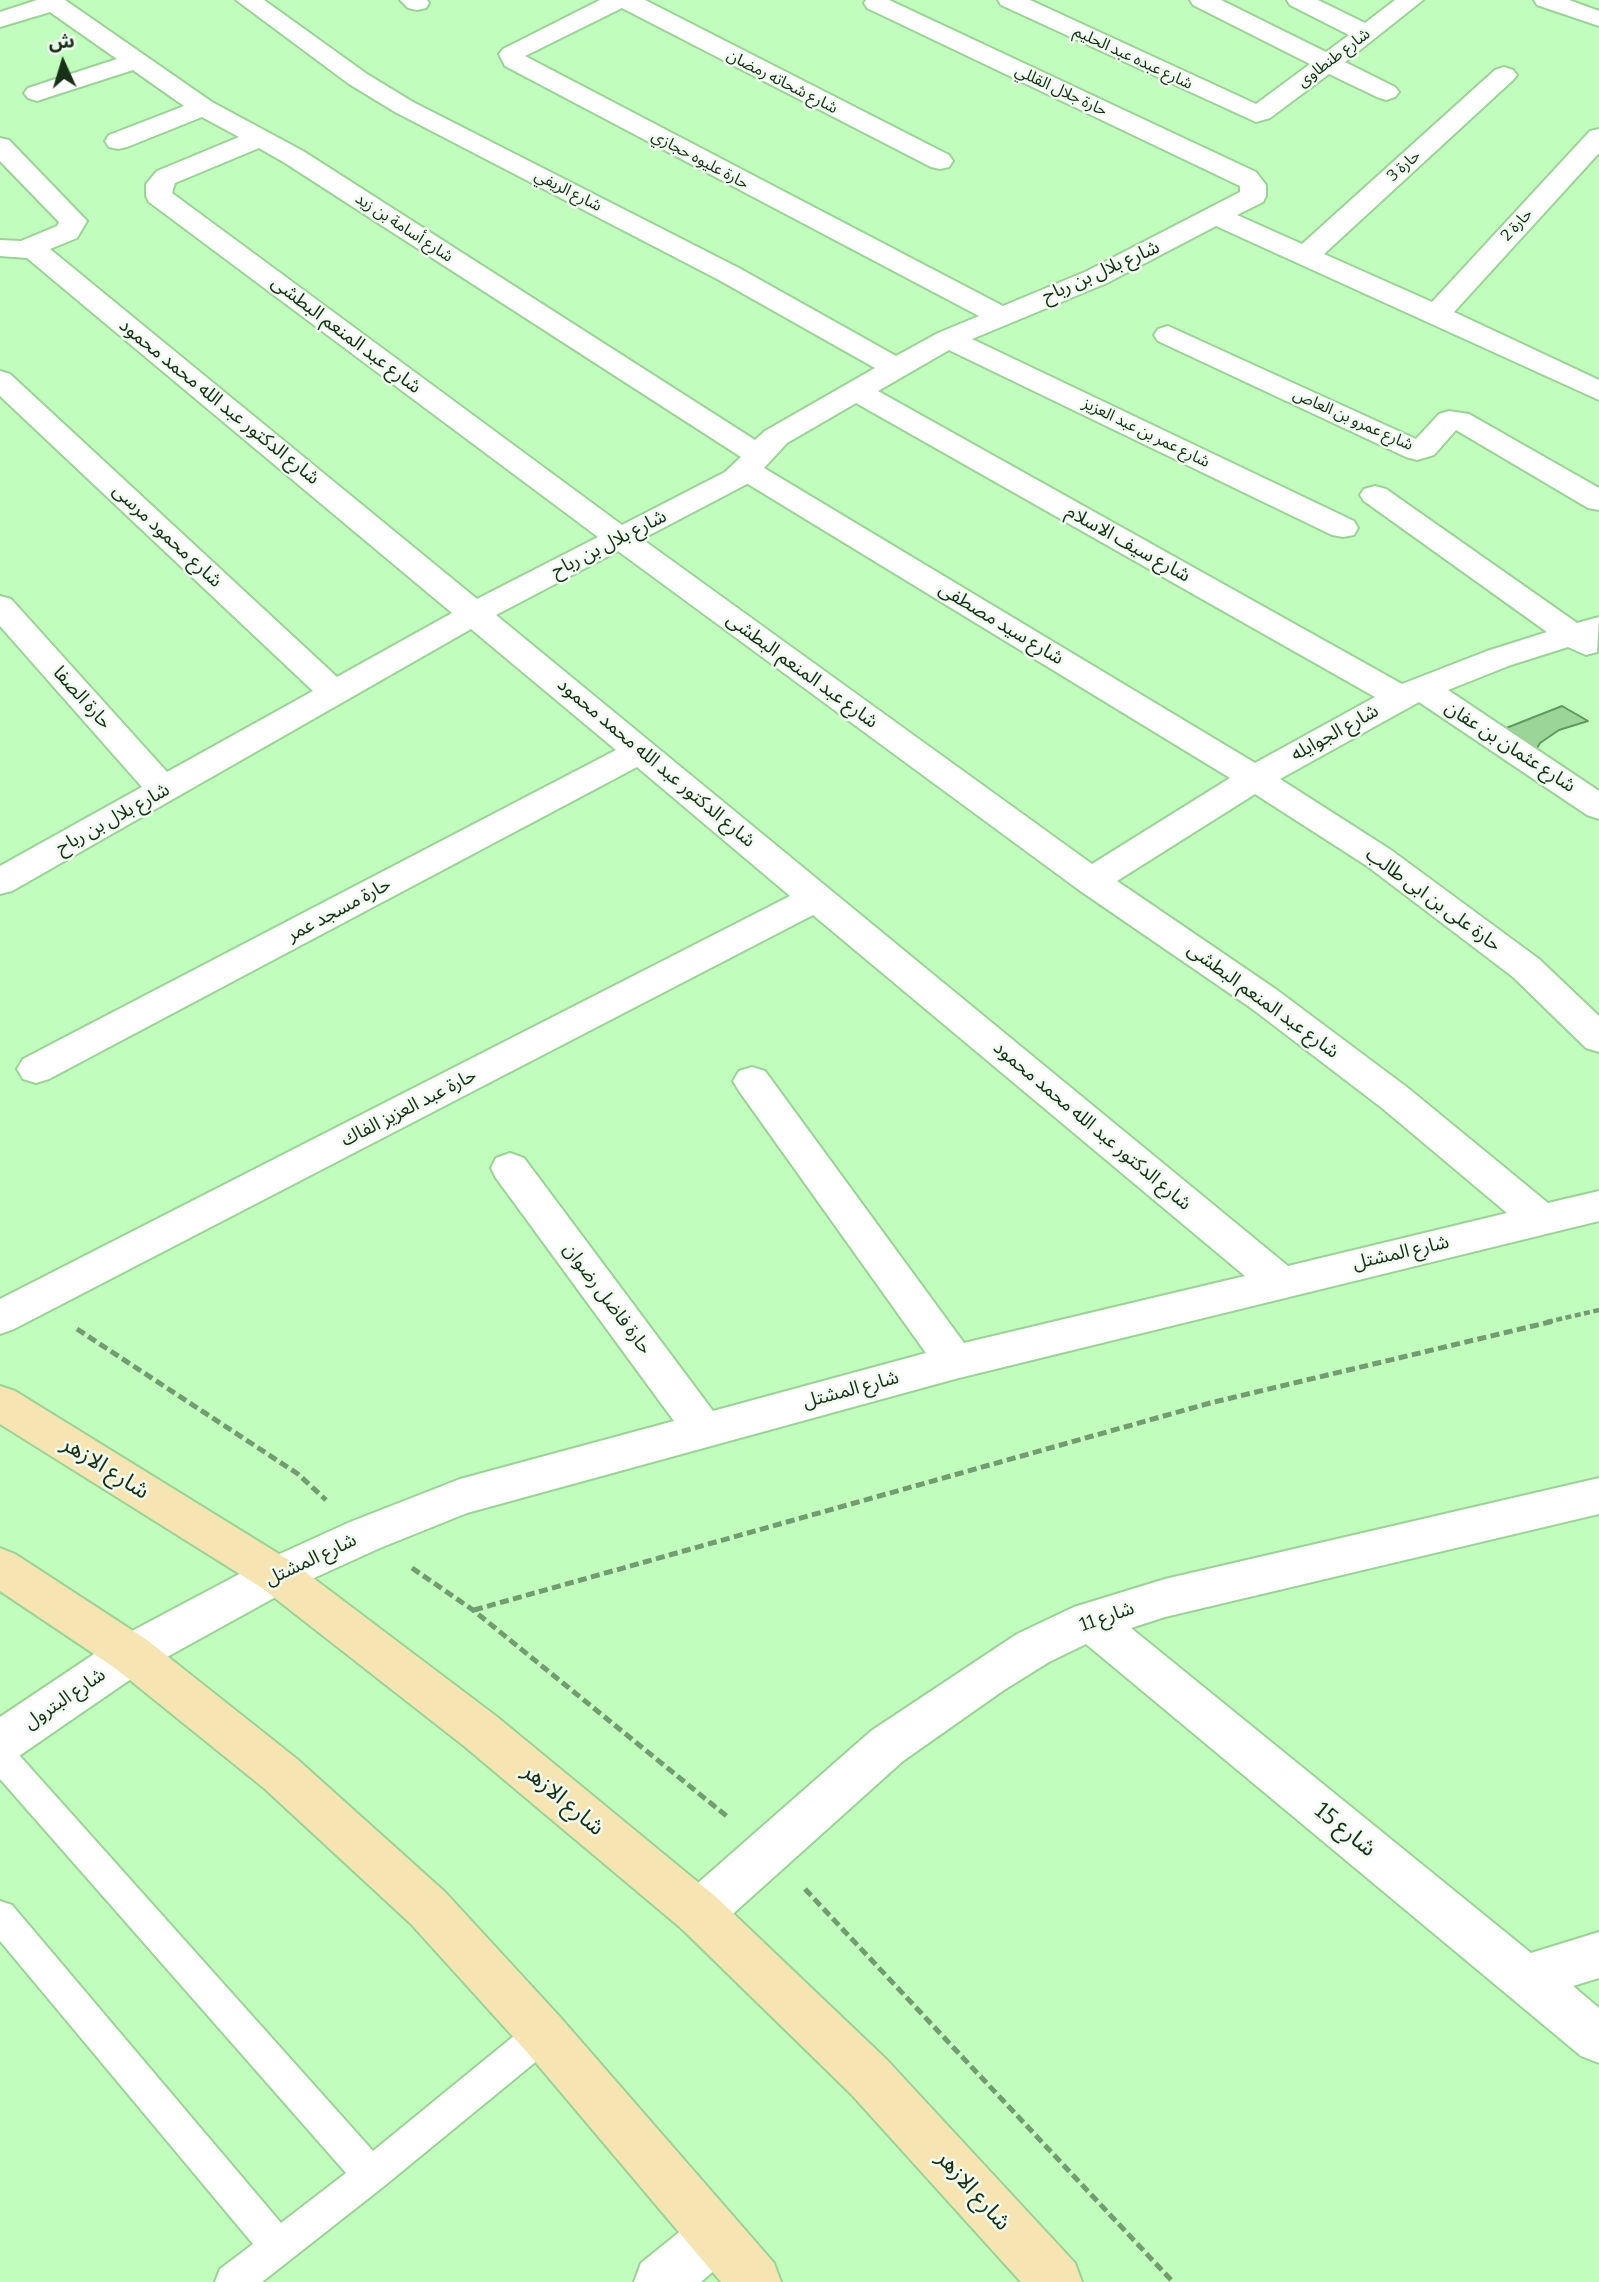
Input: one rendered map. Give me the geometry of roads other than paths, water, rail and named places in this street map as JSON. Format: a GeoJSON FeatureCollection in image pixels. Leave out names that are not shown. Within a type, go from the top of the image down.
{"type":"FeatureCollection","features":[{"type":"Feature","properties":{"kind":"main road","name":"شارع الازهر"},"geometry":{"type":"LineString","coordinates":[[0,1403],[277,1575],[480,1731],[699,1913],[870,2077],[1056,2282]]}},
{"type":"Feature","properties":{"kind":"main road"},"geometry":{"type":"LineString","coordinates":[[0,1567],[131,1654],[281,1774],[428,1908],[543,2034],[755,2282]]}},
{"type":"Feature","properties":{"kind":"street","name":"شارع الريفي"},"geometry":{"type":"LineString","coordinates":[[248,0],[348,72],[404,107],[729,274],[896,369]]}},
{"type":"Feature","properties":{"kind":"street","name":"حارة عليوه حجازي"},"geometry":{"type":"LineString","coordinates":[[619,0],[516,51],[512,58],[517,64],[1000,316]]}},
{"type":"Feature","properties":{"kind":"street","name":"شارع شحاته رمضان"},"geometry":{"type":"LineString","coordinates":[[626,0],[940,161]]}},
{"type":"Feature","properties":{"kind":"street","name":"شارع عبده عبد الحليم"},"geometry":{"type":"LineString","coordinates":[[1010,0],[1256,114]]}},
{"type":"Feature","properties":{"kind":"street"},"geometry":{"type":"LineString","coordinates":[[1202,0],[1386,92]]}},
{"type":"Feature","properties":{"kind":"street"},"geometry":{"type":"LineString","coordinates":[[1299,0],[1367,34]]}},
{"type":"Feature","properties":{"kind":"street","name":"شارع طنطاوى"},"geometry":{"type":"LineString","coordinates":[[1256,114],[1411,0]]}},
{"type":"Feature","properties":{"kind":"street"},"geometry":{"type":"LineString","coordinates":[[1546,0],[1599,19]]}},
{"type":"Feature","properties":{"kind":"street"},"geometry":{"type":"LineString","coordinates":[[0,20],[51,1]]}},
{"type":"Feature","properties":{"kind":"street","name":"شارع أسامة بن زيد"},"geometry":{"type":"LineString","coordinates":[[51,1],[203,107],[294,158],[753,463]]}},
{"type":"Feature","properties":{"kind":"street","name":"حارة جلال القللي"},"geometry":{"type":"LineString","coordinates":[[876,3],[1247,178]]}},
{"type":"Feature","properties":{"kind":"street"},"geometry":{"type":"LineString","coordinates":[[37,93],[136,61]]}},
{"type":"Feature","properties":{"kind":"street","name":"حارة 3"},"geometry":{"type":"LineString","coordinates":[[1304,257],[1504,75]]}},
{"type":"Feature","properties":{"kind":"street"},"geometry":{"type":"LineString","coordinates":[[118,141],[203,107]]}},
{"type":"Feature","properties":{"kind":"street","name":"حارة 2"},"geometry":{"type":"LineString","coordinates":[[1436,314],[1599,137]]}},
{"type":"Feature","properties":{"kind":"street","name":"شارع عبد المنعم البطشى"},"geometry":{"type":"LineString","coordinates":[[258,139],[166,177],[159,184],[159,196],[620,538],[1091,881],[1265,999],[1395,1098],[1542,1220]]}},
{"type":"Feature","properties":{"kind":"street"},"geometry":{"type":"LineString","coordinates":[[0,146],[73,221],[67,232],[15,247]]}},
{"type":"Feature","properties":{"kind":"street","name":"شارع بلال بن رباح"},"geometry":{"type":"LineString","coordinates":[[0,882],[475,613],[620,538],[753,463],[767,444],[776,437],[948,339],[1097,277],[1218,217],[1253,197],[1253,185],[1247,178]]}},
{"type":"Feature","properties":{"kind":"street"},"geometry":{"type":"LineString","coordinates":[[1218,217],[1594,382]]}},
{"type":"Feature","properties":{"kind":"street","name":"شارع الدكتور عبد الله محمد محمود"},"geometry":{"type":"LineString","coordinates":[[15,247],[475,613],[1280,1282]]}},
{"type":"Feature","properties":{"kind":"street","name":"شارع عمرو بن العاص"},"geometry":{"type":"LineString","coordinates":[[1168,335],[1396,473],[1423,449],[1449,420],[1459,420],[1599,501]]}},
{"type":"Feature","properties":{"kind":"street","name":"شارع عمر بن عبد العزيز"},"geometry":{"type":"LineString","coordinates":[[948,339],[1334,537],[1396,473]]}},
{"type":"Feature","properties":{"kind":"street","name":"شارع محمود مرسى"},"geometry":{"type":"LineString","coordinates":[[0,380],[335,693]]}},
{"type":"Feature","properties":{"kind":"street","name":"شارع سيف الاسلام"},"geometry":{"type":"LineString","coordinates":[[856,391],[1410,693]]}},
{"type":"Feature","properties":{"kind":"street","name":"شارع سيد مصطفى"},"geometry":{"type":"LineString","coordinates":[[753,463],[1255,778]]}},
{"type":"Feature","properties":{"kind":"street"},"geometry":{"type":"LineString","coordinates":[[1396,473],[1585,630],[1599,654]]}},
{"type":"Feature","properties":{"kind":"street","name":"حارة الصفا"},"geometry":{"type":"LineString","coordinates":[[0,606],[164,790]]}},
{"type":"Feature","properties":{"kind":"street","name":"شارع الجوايله"},"geometry":{"type":"LineString","coordinates":[[1091,881],[1255,778],[1410,693],[1499,658],[1585,630]]}},
{"type":"Feature","properties":{"kind":"street","name":"شارع عثمان بن عفان"},"geometry":{"type":"LineString","coordinates":[[1410,693],[1599,807]]}},
{"type":"Feature","properties":{"kind":"street","name":"حارة مسجد عمر"},"geometry":{"type":"LineString","coordinates":[[36,1069],[641,751]]}},
{"type":"Feature","properties":{"kind":"street","name":"حارة على بن ابى طالب"},"geometry":{"type":"LineString","coordinates":[[1255,778],[1379,858],[1453,912],[1526,968],[1599,1038]]}},
{"type":"Feature","properties":{"kind":"street","name":"حارة عبد العزيز الفاك"},"geometry":{"type":"LineString","coordinates":[[0,1318],[817,897]]}},
{"type":"Feature","properties":{"kind":"street"},"geometry":{"type":"LineString","coordinates":[[752,1081],[955,1362]]}},
{"type":"Feature","properties":{"kind":"street","name":"حارة فاضل رضوان"},"geometry":{"type":"LineString","coordinates":[[510,1168],[704,1430]]}},
{"type":"Feature","properties":{"kind":"street","name":"شارع المشتل"},"geometry":{"type":"LineString","coordinates":[[131,1654],[277,1575],[460,1497],[955,1362],[1599,1206]]}},
{"type":"Feature","properties":{"kind":"street","name":"شارع 11"},"geometry":{"type":"LineString","coordinates":[[699,1913],[887,1746],[1033,1648],[1090,1621],[1165,1598],[1599,1496]]}},
{"type":"Feature","properties":{"kind":"street","name":"شارع 15"},"geometry":{"type":"LineString","coordinates":[[1090,1621],[1599,2039]]}},
{"type":"Feature","properties":{"kind":"street","name":"شارع البترول"},"geometry":{"type":"LineString","coordinates":[[0,1744],[131,1654]]}},
{"type":"Feature","properties":{"kind":"street"},"geometry":{"type":"LineString","coordinates":[[1525,1978],[1599,1955]]}},
{"type":"Feature","properties":{"kind":"street"},"geometry":{"type":"LineString","coordinates":[[660,2282],[716,2235]]}},
{"type":"Feature","properties":{"kind":"lane"},"geometry":{"type":"LineString","coordinates":[[0,1756],[370,2175]]}},
{"type":"Feature","properties":{"kind":"lane"},"geometry":{"type":"LineString","coordinates":[[0,1916],[278,2247]]}},
{"type":"Feature","properties":{"kind":"lane"},"geometry":{"type":"LineString","coordinates":[[233,2282],[543,2034]]}}]}
